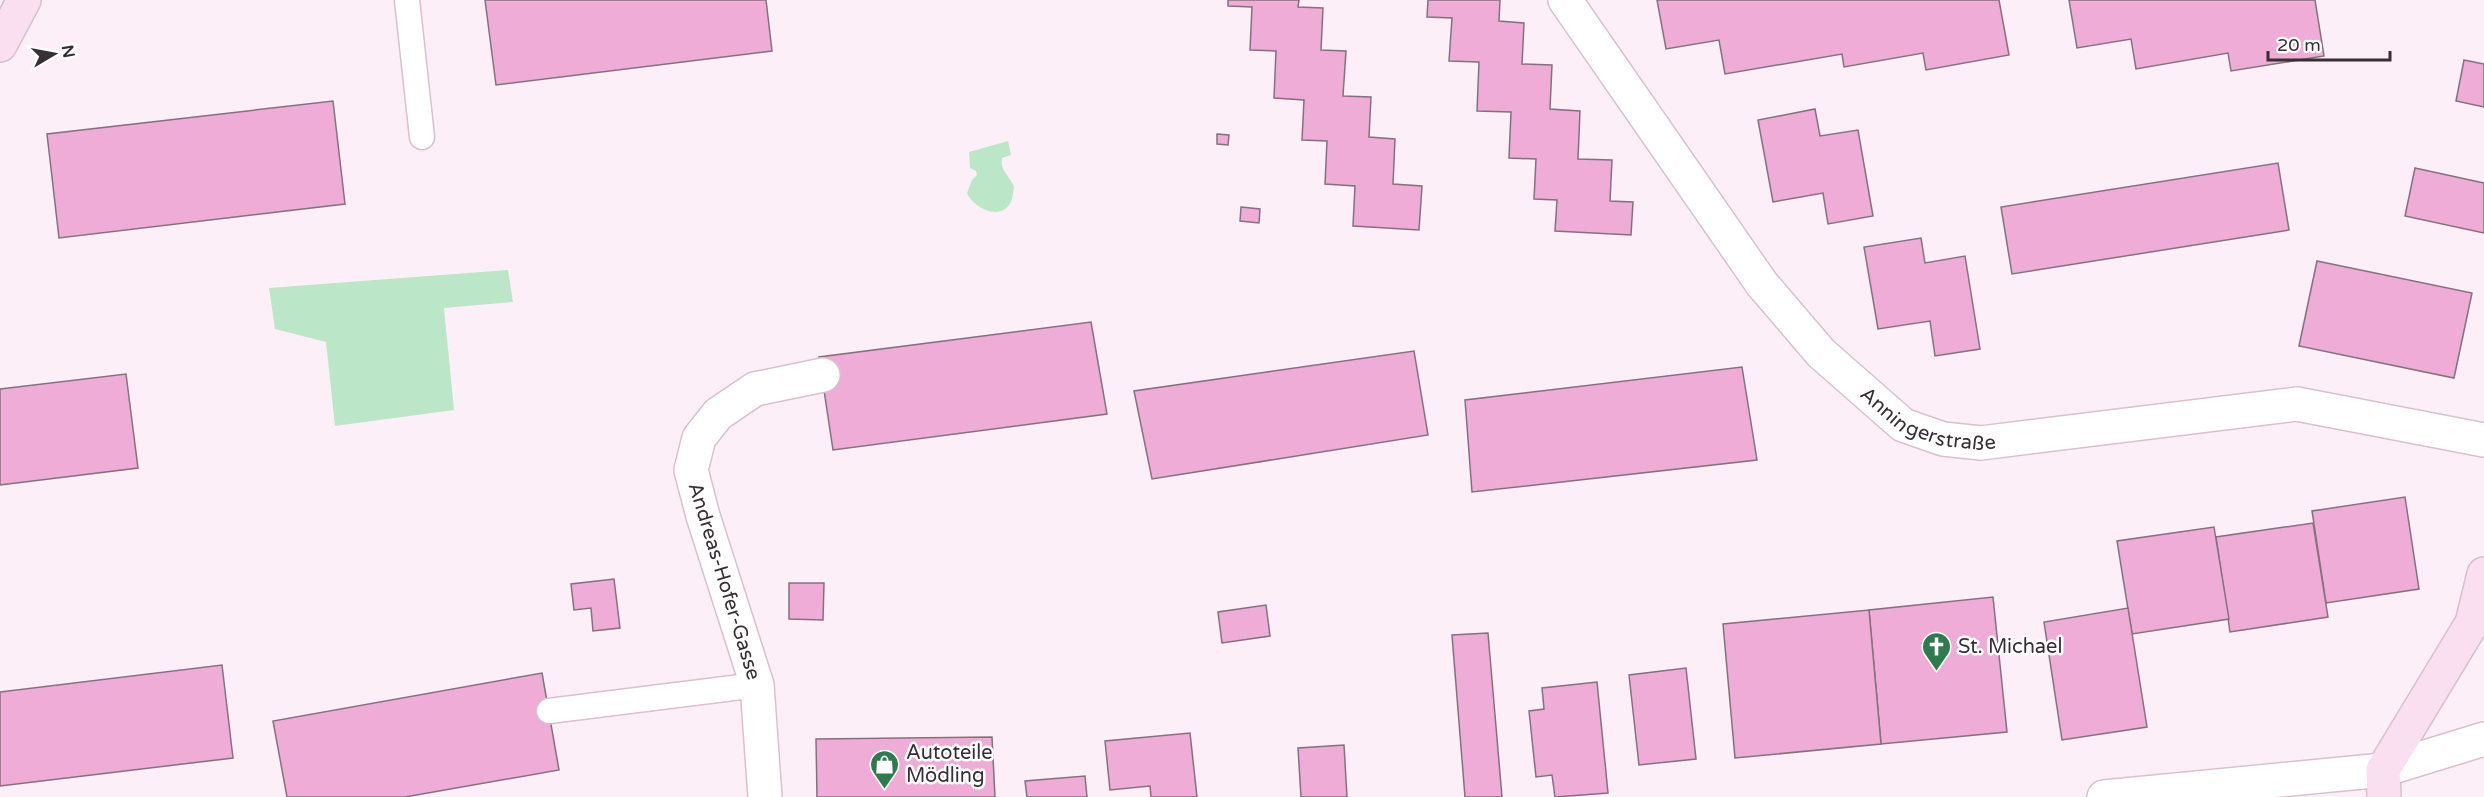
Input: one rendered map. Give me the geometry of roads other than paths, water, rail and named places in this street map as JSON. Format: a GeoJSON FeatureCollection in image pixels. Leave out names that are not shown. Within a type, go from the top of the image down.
{"type":"FeatureCollection","features":[{"type":"Feature","properties":{"kind":"street"},"geometry":{"type":"LineString","coordinates":[[0,45],[24,0]]}},
{"type":"Feature","properties":{"kind":"street","name":"Anningerstraße"},"geometry":{"type":"LineString","coordinates":[[1565,0],[1762,284],[1821,352],[1903,425],[1943,439],[1981,443],[2297,404],[2484,440]]}},
{"type":"Feature","properties":{"kind":"street","name":"Andreas-Hofer-Gasse"},"geometry":{"type":"LineString","coordinates":[[765,797],[757,685],[703,516],[691,470],[699,438],[718,414],[755,388],[822,375]]}},
{"type":"Feature","properties":{"kind":"street"},"geometry":{"type":"LineString","coordinates":[[2384,783],[2478,628],[2484,574]]}},
{"type":"Feature","properties":{"kind":"street"},"geometry":{"type":"LineString","coordinates":[[2104,797],[2384,783],[2484,739]]}},
{"type":"Feature","properties":{"kind":"lane"},"geometry":{"type":"LineString","coordinates":[[407,0],[422,137]]}},
{"type":"Feature","properties":{"kind":"lane"},"geometry":{"type":"LineString","coordinates":[[549,711],[757,685]]}},
{"type":"Feature","properties":{"kind":"place","name":"St. Michael"},"geometry":{"type":"Point","coordinates":[1937,672]}},
{"type":"Feature","properties":{"kind":"place","name":"Autoteile Mödling"},"geometry":{"type":"Point","coordinates":[885,790]}}]}
